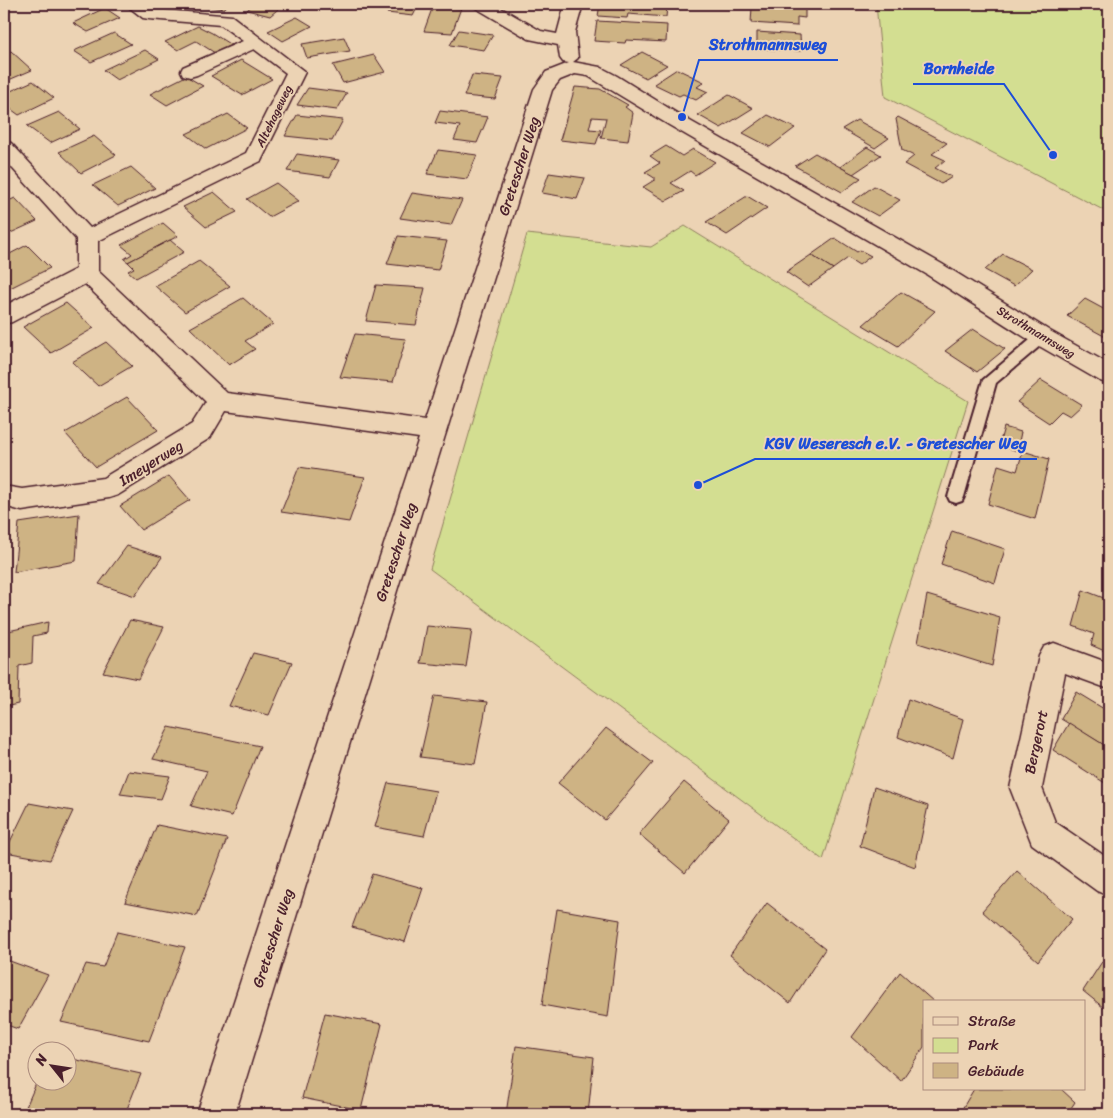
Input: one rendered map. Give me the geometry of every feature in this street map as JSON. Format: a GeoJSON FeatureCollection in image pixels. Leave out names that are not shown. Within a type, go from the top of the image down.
{"type":"FeatureCollection","features":[{"type":"Feature","properties":{"kind":"street","name":"Altehageweg"},"geometry":{"type":"LineString","coordinates":[[87,238],[254,157],[296,72],[226,20],[149,14],[134,4]]}},
{"type":"Feature","properties":{"kind":"street"},"geometry":{"type":"LineString","coordinates":[[482,4],[535,34],[565,41]]}},
{"type":"Feature","properties":{"kind":"street"},"geometry":{"type":"LineString","coordinates":[[573,68],[565,41],[574,4]]}},
{"type":"Feature","properties":{"kind":"street"},"geometry":{"type":"LineString","coordinates":[[190,71],[256,42]]}},
{"type":"Feature","properties":{"kind":"street","name":"Strothmannsweg"},"geometry":{"type":"LineString","coordinates":[[573,68],[593,71],[610,80],[676,121],[934,269],[1109,375]]}},
{"type":"Feature","properties":{"kind":"street","name":"Gretescher Weg"},"geometry":{"type":"LineString","coordinates":[[216,1114],[543,89],[554,76],[573,68]]}},
{"type":"Feature","properties":{"kind":"street"},"geometry":{"type":"LineString","coordinates":[[4,147],[87,238],[87,273],[220,401],[434,431]]}},
{"type":"Feature","properties":{"kind":"street"},"geometry":{"type":"LineString","coordinates":[[4,316],[87,273]]}},
{"type":"Feature","properties":{"kind":"street","name":"Imeyerweg"},"geometry":{"type":"LineString","coordinates":[[4,496],[22,500],[109,488],[201,431],[220,401]]}},
{"type":"Feature","properties":{"kind":"street","name":"Bergerort"},"geometry":{"type":"LineString","coordinates":[[1109,676],[1054,656],[1026,788],[1043,833],[1109,880]]}},
{"type":"Feature","properties":{"kind":"lane"},"geometry":{"type":"LineString","coordinates":[[956,498],[990,380],[1042,336]]}},
{"type":"Feature","properties":{"kind":"green space"},"geometry":{"type":"Polygon","coordinates":[[[876,4],[1109,4],[1109,213],[885,97],[876,4]]]}},
{"type":"Feature","properties":{"kind":"green space"},"geometry":{"type":"Polygon","coordinates":[[[685,226],[968,401],[823,860],[430,569],[527,234],[651,247],[685,226]]]}},
{"type":"Feature","properties":{"kind":"building"},"geometry":{"type":"Polygon","coordinates":[[[187,4],[228,4],[224,9],[187,4]]]}},
{"type":"Feature","properties":{"kind":"building"},"geometry":{"type":"Polygon","coordinates":[[[254,4],[284,4],[270,16],[247,10],[254,4]]]}},
{"type":"Feature","properties":{"kind":"building"},"geometry":{"type":"Polygon","coordinates":[[[392,4],[419,4],[413,16],[387,13],[392,4]]]}},
{"type":"Feature","properties":{"kind":"building"},"geometry":{"type":"Polygon","coordinates":[[[600,4],[667,7],[666,17],[628,14],[627,18],[598,16],[600,4]]]}},
{"type":"Feature","properties":{"kind":"building"},"geometry":{"type":"Polygon","coordinates":[[[765,5],[805,7],[805,18],[797,17],[797,26],[751,23],[752,7],[763,7],[765,5]]]}},
{"type":"Feature","properties":{"kind":"building"},"geometry":{"type":"Polygon","coordinates":[[[433,6],[461,8],[452,33],[424,31],[433,6]]]}},
{"type":"Feature","properties":{"kind":"building"},"geometry":{"type":"Polygon","coordinates":[[[105,8],[120,18],[88,32],[73,23],[105,8]]]}},
{"type":"Feature","properties":{"kind":"building"},"geometry":{"type":"Polygon","coordinates":[[[297,17],[312,26],[283,41],[268,31],[297,17]]]}},
{"type":"Feature","properties":{"kind":"building"},"geometry":{"type":"Polygon","coordinates":[[[597,21],[667,25],[666,42],[626,40],[625,43],[594,41],[597,21]]]}},
{"type":"Feature","properties":{"kind":"building"},"geometry":{"type":"Polygon","coordinates":[[[198,26],[231,45],[215,53],[196,41],[178,50],[165,42],[198,26]]]}},
{"type":"Feature","properties":{"kind":"building"},"geometry":{"type":"Polygon","coordinates":[[[459,30],[493,35],[484,50],[450,45],[459,30]]]}},
{"type":"Feature","properties":{"kind":"building"},"geometry":{"type":"Polygon","coordinates":[[[757,32],[800,35],[801,51],[757,49],[757,32]]]}},
{"type":"Feature","properties":{"kind":"building"},"geometry":{"type":"Polygon","coordinates":[[[114,33],[131,44],[91,62],[74,51],[114,33]]]}},
{"type":"Feature","properties":{"kind":"building"},"geometry":{"type":"Polygon","coordinates":[[[344,37],[350,51],[307,58],[302,44],[344,37]]]}},
{"type":"Feature","properties":{"kind":"building"},"geometry":{"type":"Polygon","coordinates":[[[145,50],[159,59],[117,80],[103,70],[145,50]]]}},
{"type":"Feature","properties":{"kind":"building"},"geometry":{"type":"Polygon","coordinates":[[[11,51],[32,70],[4,82],[4,54],[11,51]]]}},
{"type":"Feature","properties":{"kind":"building"},"geometry":{"type":"Polygon","coordinates":[[[642,52],[667,65],[646,78],[621,65],[642,52]]]}},
{"type":"Feature","properties":{"kind":"building"},"geometry":{"type":"Polygon","coordinates":[[[374,55],[385,72],[343,83],[333,65],[374,55]]]}},
{"type":"Feature","properties":{"kind":"building"},"geometry":{"type":"Polygon","coordinates":[[[241,60],[272,79],[242,95],[211,76],[241,60]]]}},
{"type":"Feature","properties":{"kind":"building"},"geometry":{"type":"Polygon","coordinates":[[[677,69],[704,82],[697,87],[708,92],[696,100],[683,94],[679,96],[654,84],[677,69]]]}},
{"type":"Feature","properties":{"kind":"building"},"geometry":{"type":"Polygon","coordinates":[[[472,75],[503,78],[495,99],[464,96],[472,75]]]}},
{"type":"Feature","properties":{"kind":"building"},"geometry":{"type":"Polygon","coordinates":[[[186,76],[203,86],[167,105],[150,94],[186,76]]]}},
{"type":"Feature","properties":{"kind":"building"},"geometry":{"type":"Polygon","coordinates":[[[33,81],[54,98],[19,115],[4,104],[4,94],[33,81]]]}},
{"type":"Feature","properties":{"kind":"building"},"geometry":{"type":"Polygon","coordinates":[[[575,87],[600,89],[628,105],[625,107],[633,113],[628,141],[601,138],[606,118],[592,117],[589,129],[601,130],[596,144],[560,140],[575,87]]]}},
{"type":"Feature","properties":{"kind":"building"},"geometry":{"type":"Polygon","coordinates":[[[308,88],[347,93],[337,110],[297,105],[308,88]]]}},
{"type":"Feature","properties":{"kind":"building"},"geometry":{"type":"Polygon","coordinates":[[[729,95],[753,108],[721,128],[698,115],[729,95]]]}},
{"type":"Feature","properties":{"kind":"building"},"geometry":{"type":"Polygon","coordinates":[[[440,111],[488,117],[477,143],[454,140],[460,126],[435,123],[440,111]]]}},
{"type":"Feature","properties":{"kind":"building"},"geometry":{"type":"Polygon","coordinates":[[[59,112],[80,129],[50,143],[27,126],[59,112]]]}},
{"type":"Feature","properties":{"kind":"building"},"geometry":{"type":"Polygon","coordinates":[[[228,114],[247,128],[206,149],[186,134],[228,114]]]}},
{"type":"Feature","properties":{"kind":"building"},"geometry":{"type":"Polygon","coordinates":[[[297,115],[343,120],[332,141],[285,136],[297,115]]]}},
{"type":"Feature","properties":{"kind":"building"},"geometry":{"type":"Polygon","coordinates":[[[768,115],[795,128],[770,147],[743,133],[768,115]]]}},
{"type":"Feature","properties":{"kind":"building"},"geometry":{"type":"Polygon","coordinates":[[[898,117],[947,143],[932,154],[945,160],[935,168],[952,177],[941,184],[904,164],[914,156],[902,150],[896,119],[898,117]]]}},
{"type":"Feature","properties":{"kind":"building"},"geometry":{"type":"Polygon","coordinates":[[[857,120],[889,138],[875,148],[842,129],[857,120]]]}},
{"type":"Feature","properties":{"kind":"building"},"geometry":{"type":"Polygon","coordinates":[[[94,136],[116,155],[81,173],[59,152],[94,136]]]}},
{"type":"Feature","properties":{"kind":"building"},"geometry":{"type":"Polygon","coordinates":[[[666,146],[682,156],[693,149],[715,162],[695,175],[690,171],[671,183],[684,191],[666,201],[643,187],[656,179],[645,172],[660,163],[650,156],[666,146]]]}},
{"type":"Feature","properties":{"kind":"building"},"geometry":{"type":"Polygon","coordinates":[[[867,147],[881,155],[853,174],[840,167],[867,147]]]}},
{"type":"Feature","properties":{"kind":"building"},"geometry":{"type":"Polygon","coordinates":[[[438,150],[477,155],[467,179],[427,174],[438,150]]]}},
{"type":"Feature","properties":{"kind":"building"},"geometry":{"type":"Polygon","coordinates":[[[815,153],[861,178],[842,192],[795,166],[815,153]]]}},
{"type":"Feature","properties":{"kind":"building"},"geometry":{"type":"Polygon","coordinates":[[[297,154],[339,160],[330,177],[287,171],[297,154]]]}},
{"type":"Feature","properties":{"kind":"building"},"geometry":{"type":"Polygon","coordinates":[[[131,167],[155,188],[118,206],[93,185],[131,167]]]}},
{"type":"Feature","properties":{"kind":"building"},"geometry":{"type":"Polygon","coordinates":[[[549,173],[585,178],[577,199],[542,193],[549,173]]]}},
{"type":"Feature","properties":{"kind":"building"},"geometry":{"type":"Polygon","coordinates":[[[276,183],[299,201],[269,217],[247,199],[276,183]]]}},
{"type":"Feature","properties":{"kind":"building"},"geometry":{"type":"Polygon","coordinates":[[[874,186],[900,200],[878,216],[852,202],[874,186]]]}},
{"type":"Feature","properties":{"kind":"building"},"geometry":{"type":"Polygon","coordinates":[[[214,192],[237,212],[206,227],[183,207],[214,192]]]}},
{"type":"Feature","properties":{"kind":"building"},"geometry":{"type":"Polygon","coordinates":[[[412,193],[462,200],[451,225],[400,218],[412,193]]]}},
{"type":"Feature","properties":{"kind":"building"},"geometry":{"type":"Polygon","coordinates":[[[747,196],[767,208],[727,235],[706,222],[747,196]]]}},
{"type":"Feature","properties":{"kind":"building"},"geometry":{"type":"Polygon","coordinates":[[[15,198],[37,221],[4,236],[4,203],[15,198]]]}},
{"type":"Feature","properties":{"kind":"building"},"geometry":{"type":"Polygon","coordinates":[[[163,223],[178,236],[128,262],[124,259],[132,254],[121,245],[163,223]]]}},
{"type":"Feature","properties":{"kind":"building"},"geometry":{"type":"Polygon","coordinates":[[[398,236],[447,241],[438,270],[387,264],[398,236]]]}},
{"type":"Feature","properties":{"kind":"building"},"geometry":{"type":"Polygon","coordinates":[[[835,238],[857,252],[860,250],[871,256],[859,265],[848,258],[833,269],[811,255],[835,238]]]}},
{"type":"Feature","properties":{"kind":"building"},"geometry":{"type":"Polygon","coordinates":[[[170,240],[184,252],[136,278],[128,271],[134,268],[128,262],[170,240]]]}},
{"type":"Feature","properties":{"kind":"building"},"geometry":{"type":"Polygon","coordinates":[[[27,245],[50,268],[4,291],[4,257],[27,245]]]}},
{"type":"Feature","properties":{"kind":"building"},"geometry":{"type":"Polygon","coordinates":[[[1003,254],[1032,269],[1014,286],[985,270],[1003,254]]]}},
{"type":"Feature","properties":{"kind":"building"},"geometry":{"type":"Polygon","coordinates":[[[811,255],[833,269],[808,287],[786,272],[811,255]]]}},
{"type":"Feature","properties":{"kind":"building"},"geometry":{"type":"Polygon","coordinates":[[[199,261],[230,286],[185,312],[155,286],[199,261]]]}},
{"type":"Feature","properties":{"kind":"building"},"geometry":{"type":"Polygon","coordinates":[[[376,285],[425,288],[416,325],[366,321],[376,285]]]}},
{"type":"Feature","properties":{"kind":"building"},"geometry":{"type":"Polygon","coordinates":[[[901,292],[935,311],[898,346],[863,325],[901,292]]]}},
{"type":"Feature","properties":{"kind":"building"},"geometry":{"type":"Polygon","coordinates":[[[243,298],[273,324],[245,341],[255,349],[229,365],[190,328],[243,298]]]}},
{"type":"Feature","properties":{"kind":"building"},"geometry":{"type":"Polygon","coordinates":[[[1085,299],[1109,312],[1109,331],[1104,336],[1067,316],[1085,299]]]}},
{"type":"Feature","properties":{"kind":"building"},"geometry":{"type":"Polygon","coordinates":[[[66,303],[94,328],[51,353],[23,327],[66,303]]]}},
{"type":"Feature","properties":{"kind":"building"},"geometry":{"type":"Polygon","coordinates":[[[973,329],[1005,349],[977,372],[945,351],[973,329]]]}},
{"type":"Feature","properties":{"kind":"building"},"geometry":{"type":"Polygon","coordinates":[[[355,334],[406,339],[393,382],[340,377],[355,334]]]}},
{"type":"Feature","properties":{"kind":"building"},"geometry":{"type":"Polygon","coordinates":[[[106,342],[132,366],[98,386],[72,362],[106,342]]]}},
{"type":"Feature","properties":{"kind":"building"},"geometry":{"type":"Polygon","coordinates":[[[1041,380],[1082,405],[1070,416],[1061,411],[1049,423],[1017,402],[1041,380]]]}},
{"type":"Feature","properties":{"kind":"building"},"geometry":{"type":"Polygon","coordinates":[[[127,397],[158,430],[96,467],[65,433],[127,397]]]}},
{"type":"Feature","properties":{"kind":"building"},"geometry":{"type":"Polygon","coordinates":[[[1004,427],[1021,432],[1017,451],[999,445],[1004,427]]]}},
{"type":"Feature","properties":{"kind":"building"},"geometry":{"type":"Polygon","coordinates":[[[1023,451],[1049,459],[1035,519],[988,504],[998,465],[1017,471],[1023,451]]]}},
{"type":"Feature","properties":{"kind":"building"},"geometry":{"type":"Polygon","coordinates":[[[299,467],[365,477],[349,522],[281,512],[299,467]]]}},
{"type":"Feature","properties":{"kind":"building"},"geometry":{"type":"Polygon","coordinates":[[[169,476],[190,500],[141,530],[120,506],[169,476]]]}},
{"type":"Feature","properties":{"kind":"building"},"geometry":{"type":"Polygon","coordinates":[[[79,514],[76,561],[14,572],[19,523],[79,514]]]}},
{"type":"Feature","properties":{"kind":"building"},"geometry":{"type":"Polygon","coordinates":[[[952,531],[1005,549],[995,583],[941,564],[952,531]]]}},
{"type":"Feature","properties":{"kind":"building"},"geometry":{"type":"Polygon","coordinates":[[[127,546],[162,557],[135,596],[99,584],[127,546]]]}},
{"type":"Feature","properties":{"kind":"building"},"geometry":{"type":"Polygon","coordinates":[[[1083,590],[1109,600],[1109,653],[1091,645],[1094,634],[1073,626],[1083,590]]]}},
{"type":"Feature","properties":{"kind":"building"},"geometry":{"type":"Polygon","coordinates":[[[927,595],[1000,617],[992,666],[918,643],[927,595]]]}},
{"type":"Feature","properties":{"kind":"building"},"geometry":{"type":"Polygon","coordinates":[[[130,620],[164,627],[138,679],[103,672],[130,620]]]}},
{"type":"Feature","properties":{"kind":"building"},"geometry":{"type":"Polygon","coordinates":[[[48,622],[47,633],[33,636],[32,663],[19,666],[18,704],[4,707],[4,632],[48,622]]]}},
{"type":"Feature","properties":{"kind":"building"},"geometry":{"type":"Polygon","coordinates":[[[427,626],[472,630],[466,667],[420,663],[427,626]]]}},
{"type":"Feature","properties":{"kind":"building"},"geometry":{"type":"Polygon","coordinates":[[[253,653],[292,662],[269,715],[229,706],[253,653]]]}},
{"type":"Feature","properties":{"kind":"building"},"geometry":{"type":"Polygon","coordinates":[[[1076,692],[1109,712],[1109,748],[1061,719],[1076,692]]]}},
{"type":"Feature","properties":{"kind":"building"},"geometry":{"type":"Polygon","coordinates":[[[434,696],[487,702],[475,764],[420,757],[434,696]]]}},
{"type":"Feature","properties":{"kind":"building"},"geometry":{"type":"Polygon","coordinates":[[[908,699],[963,719],[953,758],[898,737],[908,699]]]}},
{"type":"Feature","properties":{"kind":"building"},"geometry":{"type":"Polygon","coordinates":[[[1069,723],[1109,748],[1109,776],[1105,783],[1053,750],[1069,723]]]}},
{"type":"Feature","properties":{"kind":"building"},"geometry":{"type":"Polygon","coordinates":[[[169,727],[260,746],[232,816],[191,806],[207,771],[153,759],[169,727]]]}},
{"type":"Feature","properties":{"kind":"building"},"geometry":{"type":"Polygon","coordinates":[[[606,728],[653,763],[605,820],[558,783],[606,728]]]}},
{"type":"Feature","properties":{"kind":"building"},"geometry":{"type":"Polygon","coordinates":[[[129,771],[170,776],[161,799],[120,794],[129,771]]]}},
{"type":"Feature","properties":{"kind":"building"},"geometry":{"type":"Polygon","coordinates":[[[684,782],[729,819],[685,873],[639,834],[684,782]]]}},
{"type":"Feature","properties":{"kind":"building"},"geometry":{"type":"Polygon","coordinates":[[[388,783],[436,791],[424,836],[375,827],[388,783]]]}},
{"type":"Feature","properties":{"kind":"building"},"geometry":{"type":"Polygon","coordinates":[[[874,787],[928,806],[915,867],[860,846],[874,787]]]}},
{"type":"Feature","properties":{"kind":"building"},"geometry":{"type":"Polygon","coordinates":[[[29,803],[73,811],[50,860],[5,852],[29,803]]]}},
{"type":"Feature","properties":{"kind":"building"},"geometry":{"type":"Polygon","coordinates":[[[157,825],[227,839],[197,916],[125,902],[157,825]]]}},
{"type":"Feature","properties":{"kind":"building"},"geometry":{"type":"Polygon","coordinates":[[[1017,871],[1072,919],[1038,961],[982,911],[1017,871]]]}},
{"type":"Feature","properties":{"kind":"building"},"geometry":{"type":"Polygon","coordinates":[[[372,874],[423,888],[405,942],[352,927],[372,874]]]}},
{"type":"Feature","properties":{"kind":"building"},"geometry":{"type":"Polygon","coordinates":[[[767,903],[825,949],[790,1003],[730,955],[767,903]]]}},
{"type":"Feature","properties":{"kind":"building"},"geometry":{"type":"Polygon","coordinates":[[[557,909],[620,920],[608,1017],[542,1005],[557,909]]]}},
{"type":"Feature","properties":{"kind":"building"},"geometry":{"type":"Polygon","coordinates":[[[117,932],[185,947],[149,1041],[61,1022],[86,964],[103,967],[117,932]]]}},
{"type":"Feature","properties":{"kind":"building"},"geometry":{"type":"Polygon","coordinates":[[[1109,951],[1109,1012],[1083,991],[1109,951]]]}},
{"type":"Feature","properties":{"kind":"building"},"geometry":{"type":"Polygon","coordinates":[[[7,960],[48,975],[18,1029],[4,1024],[4,966],[7,960]]]}},
{"type":"Feature","properties":{"kind":"building"},"geometry":{"type":"Polygon","coordinates":[[[900,972],[932,1000],[923,1000],[923,1048],[901,1081],[852,1037],[900,972]]]}},
{"type":"Feature","properties":{"kind":"building"},"geometry":{"type":"Polygon","coordinates":[[[325,1013],[382,1024],[361,1110],[302,1098],[325,1013]]]}},
{"type":"Feature","properties":{"kind":"building"},"geometry":{"type":"Polygon","coordinates":[[[516,1046],[594,1057],[588,1114],[506,1114],[516,1046]]]}},
{"type":"Feature","properties":{"kind":"building"},"geometry":{"type":"Polygon","coordinates":[[[78,1060],[141,1074],[125,1114],[58,1114],[26,1107],[33,1090],[78,1090],[78,1060]]]}},
{"type":"Feature","properties":{"kind":"building"},"geometry":{"type":"Polygon","coordinates":[[[973,1090],[1062,1090],[1075,1102],[1067,1114],[959,1114],[973,1090]]]}},
{"type":"Feature","properties":{"kind":"place","name":"Strothmannsweg"},"geometry":{"type":"Point","coordinates":[682,117]}},
{"type":"Feature","properties":{"kind":"place","name":"Bornheide"},"geometry":{"type":"Point","coordinates":[1053,155]}},
{"type":"Feature","properties":{"kind":"place","name":"KGV Weseresch e.V. - Gretescher Weg"},"geometry":{"type":"Point","coordinates":[698,485]}}]}
